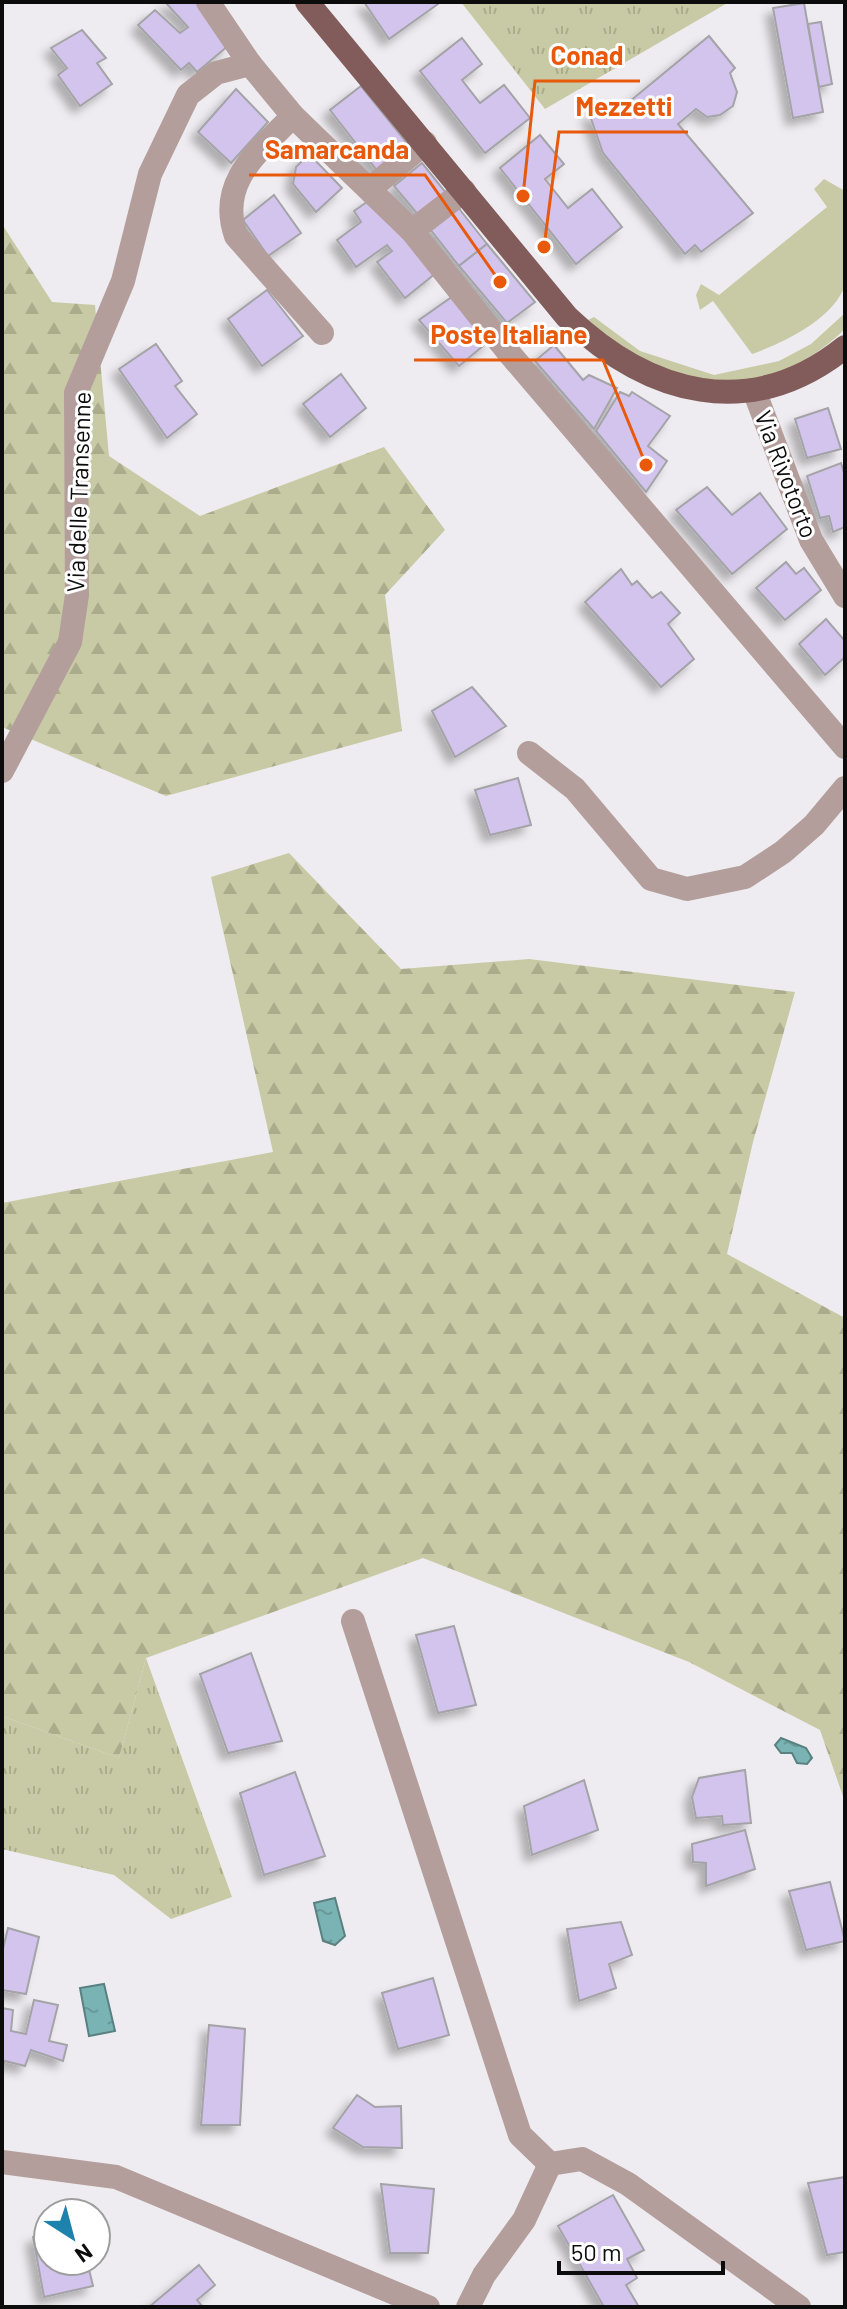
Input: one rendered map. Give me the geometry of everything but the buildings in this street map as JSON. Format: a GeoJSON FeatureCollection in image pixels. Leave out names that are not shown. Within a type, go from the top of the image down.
{"type":"FeatureCollection","features":[{"type":"Feature","properties":{"kind":"main road"},"geometry":{"type":"LineString","coordinates":[[307,2],[567,317],[597,346],[624,364],[662,381],[706,391],[755,393],[791,382],[845,347]]}},
{"type":"Feature","properties":{"kind":"street"},"geometry":{"type":"LineString","coordinates":[[208,2],[250,64],[293,116],[371,188],[412,231],[509,353],[845,747]]}},
{"type":"Feature","properties":{"kind":"street","name":"Via delle Transenne"},"geometry":{"type":"LineString","coordinates":[[2,771],[70,642],[77,595],[76,393],[123,281],[150,174],[188,95],[216,73],[250,64]]}},
{"type":"Feature","properties":{"kind":"street"},"geometry":{"type":"LineString","coordinates":[[293,116],[247,164],[233,192],[229,216],[236,236],[322,333]]}},
{"type":"Feature","properties":{"kind":"street"},"geometry":{"type":"LineString","coordinates":[[371,188],[425,143]]}},
{"type":"Feature","properties":{"kind":"street"},"geometry":{"type":"LineString","coordinates":[[412,231],[464,191]]}},
{"type":"Feature","properties":{"kind":"street","name":"Via Rivotorto"},"geometry":{"type":"LineString","coordinates":[[755,393],[811,540],[841,581]]}},
{"type":"Feature","properties":{"kind":"street"},"geometry":{"type":"LineString","coordinates":[[529,753],[575,789],[651,879],[687,889],[745,877],[783,852],[814,825],[845,788]]}},
{"type":"Feature","properties":{"kind":"street"},"geometry":{"type":"LineString","coordinates":[[353,1621],[520,2135],[550,2164]]}},
{"type":"Feature","properties":{"kind":"street"},"geometry":{"type":"LineString","coordinates":[[550,2164],[582,2159],[628,2184],[799,2307]]}},
{"type":"Feature","properties":{"kind":"street"},"geometry":{"type":"LineString","coordinates":[[2,2162],[116,2177],[428,2307]]}},
{"type":"Feature","properties":{"kind":"street"},"geometry":{"type":"LineString","coordinates":[[468,2307],[484,2275],[524,2220],[550,2164]]}},
{"type":"Feature","properties":{"kind":"green space"},"geometry":{"type":"Polygon","coordinates":[[[461,2],[729,2],[545,109],[461,2]]]}},
{"type":"Feature","properties":{"kind":"green space"},"geometry":{"type":"Polygon","coordinates":[[[824,179],[845,191],[845,285],[830,309],[819,319],[792,336],[752,354],[713,301],[700,310],[696,295],[701,284],[719,295],[827,207],[814,189],[824,179]]]}},
{"type":"Feature","properties":{"kind":"green space"},"geometry":{"type":"Polygon","coordinates":[[[2,224],[52,302],[95,305],[109,456],[200,516],[384,447],[445,530],[385,595],[402,731],[166,796],[2,727],[2,224]]]}},
{"type":"Feature","properties":{"kind":"green space"},"geometry":{"type":"Polygon","coordinates":[[[845,313],[845,329],[820,350],[795,366],[742,382],[687,378],[659,369],[623,353],[586,321],[594,317],[640,351],[714,375],[779,361],[811,344],[845,313]]]}},
{"type":"Feature","properties":{"kind":"green space"},"geometry":{"type":"Polygon","coordinates":[[[289,853],[401,969],[529,959],[795,992],[753,1142],[727,1254],[845,1318],[845,1802],[820,1730],[689,1662],[423,1558],[146,1658],[119,1758],[2,1716],[2,1203],[273,1152],[211,877],[289,853]]]}},
{"type":"Feature","properties":{"kind":"green space"},"geometry":{"type":"Polygon","coordinates":[[[146,1658],[232,1897],[171,1919],[114,1875],[2,1849],[2,1716],[119,1758],[146,1658]]]}},
{"type":"Feature","properties":{"kind":"water"},"geometry":{"type":"Polygon","coordinates":[[[781,1738],[806,1748],[812,1758],[807,1764],[797,1763],[792,1753],[781,1753],[775,1745],[781,1738]]]}},
{"type":"Feature","properties":{"kind":"water"},"geometry":{"type":"Polygon","coordinates":[[[335,1898],[345,1936],[335,1945],[323,1941],[314,1903],[335,1898]]]}},
{"type":"Feature","properties":{"kind":"water"},"geometry":{"type":"Polygon","coordinates":[[[104,1984],[115,2031],[89,2036],[80,1988],[104,1984]]]}},
{"type":"Feature","properties":{"kind":"place","name":"Conad"},"geometry":{"type":"Point","coordinates":[523,196]}},
{"type":"Feature","properties":{"kind":"place","name":"Mezzetti"},"geometry":{"type":"Point","coordinates":[544,247]}},
{"type":"Feature","properties":{"kind":"place","name":"Samarcanda"},"geometry":{"type":"Point","coordinates":[500,282]}},
{"type":"Feature","properties":{"kind":"place","name":"Poste Italiane"},"geometry":{"type":"Point","coordinates":[646,465]}}]}
